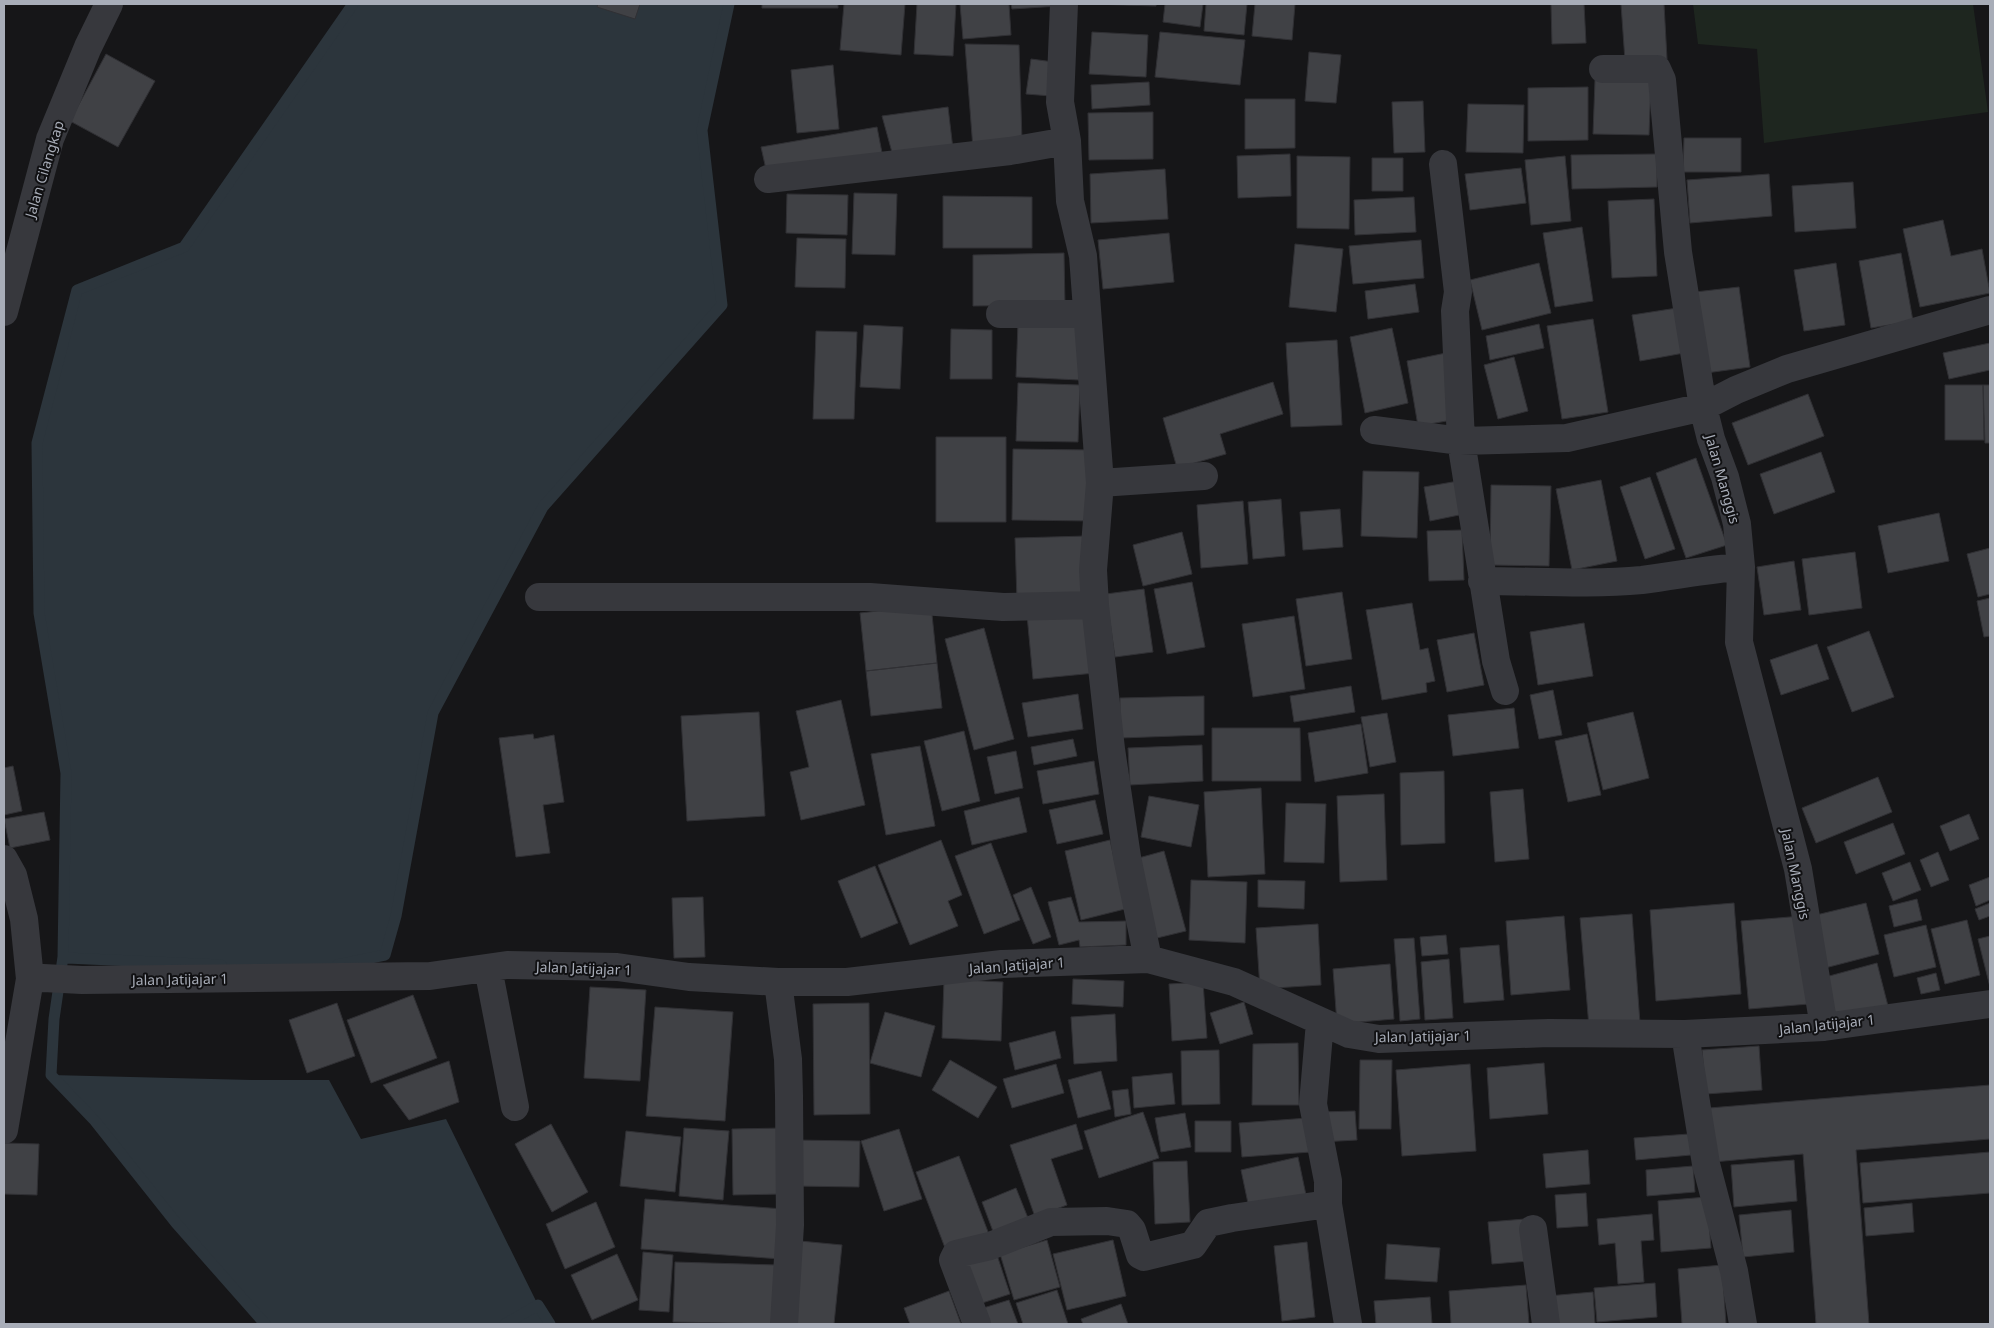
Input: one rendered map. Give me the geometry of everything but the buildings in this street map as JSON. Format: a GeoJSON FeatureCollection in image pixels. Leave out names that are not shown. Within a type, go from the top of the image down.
{"type":"FeatureCollection","features":[{"type":"Feature","properties":{"kind":"street","name":"Jalan Cilangkap"},"geometry":{"type":"LineString","coordinates":[[4,312],[10,266],[50,139],[88,47],[109,4]]}},
{"type":"Feature","properties":{"kind":"street"},"geometry":{"type":"LineString","coordinates":[[1064,4],[1060,102],[1067,141],[1070,201],[1083,256],[1100,483],[1093,570],[1095,605],[1111,749],[1125,848],[1148,959]]}},
{"type":"Feature","properties":{"kind":"street","name":"Jalan Manggis"},"geometry":{"type":"LineString","coordinates":[[1603,69],[1657,70],[1662,80],[1678,252],[1703,407],[1711,439],[1725,477],[1737,524],[1741,567],[1739,642],[1798,869],[1824,1027]]}},
{"type":"Feature","properties":{"kind":"street"},"geometry":{"type":"LineString","coordinates":[[768,179],[1010,151],[1067,141]]}},
{"type":"Feature","properties":{"kind":"street"},"geometry":{"type":"LineString","coordinates":[[1443,164],[1458,292],[1455,311],[1461,441],[1496,662],[1505,691]]}},
{"type":"Feature","properties":{"kind":"street"},"geometry":{"type":"LineString","coordinates":[[1374,430],[1461,441],[1567,438],[1703,407],[1736,390],[1787,369],[1990,310]]}},
{"type":"Feature","properties":{"kind":"street"},"geometry":{"type":"LineString","coordinates":[[1000,314],[1088,314]]}},
{"type":"Feature","properties":{"kind":"street"},"geometry":{"type":"LineString","coordinates":[[1100,483],[1204,476]]}},
{"type":"Feature","properties":{"kind":"street"},"geometry":{"type":"LineString","coordinates":[[1482,581],[1591,582],[1643,580],[1707,569],[1741,567]]}},
{"type":"Feature","properties":{"kind":"street"},"geometry":{"type":"LineString","coordinates":[[539,597],[870,597],[1003,607],[1095,605]]}},
{"type":"Feature","properties":{"kind":"street"},"geometry":{"type":"LineString","coordinates":[[4,859],[13,875],[36,978],[4,1130]]}},
{"type":"Feature","properties":{"kind":"street","name":"Jalan Jatijajar 1"},"geometry":{"type":"LineString","coordinates":[[36,978],[82,980],[430,976],[507,965],[618,967],[689,977],[778,982],[847,982],[1002,964],[1148,959],[1234,982],[1349,1034],[1379,1039],[1549,1032],[1685,1034],[1824,1027],[1990,1004]]}},
{"type":"Feature","properties":{"kind":"street"},"geometry":{"type":"LineString","coordinates":[[488,968],[515,1107]]}},
{"type":"Feature","properties":{"kind":"street"},"geometry":{"type":"LineString","coordinates":[[778,982],[788,1059],[789,1096],[790,1226],[784,1324]]}},
{"type":"Feature","properties":{"kind":"street"},"geometry":{"type":"LineString","coordinates":[[1320,1022],[1313,1104],[1328,1180],[1328,1204],[1348,1324]]}},
{"type":"Feature","properties":{"kind":"street"},"geometry":{"type":"LineString","coordinates":[[1685,1034],[1706,1164],[1734,1271],[1743,1324]]}},
{"type":"Feature","properties":{"kind":"street"},"geometry":{"type":"LineString","coordinates":[[977,1324],[953,1260],[960,1253],[990,1246],[1051,1222],[1107,1221],[1127,1224],[1132,1230],[1140,1255],[1144,1257],[1192,1245],[1208,1223],[1328,1204]]}},
{"type":"Feature","properties":{"kind":"street"},"geometry":{"type":"LineString","coordinates":[[1534,1229],[1546,1324]]}},
{"type":"Feature","properties":{"kind":"shaded area"},"geometry":{"type":"Polygon","coordinates":[[[353,4],[729,4],[702,130],[722,305],[543,507],[433,713],[396,916],[385,955],[331,967],[181,964],[63,957],[66,773],[39,613],[37,443],[77,290],[184,247],[353,4]]]}},
{"type":"Feature","properties":{"kind":"shaded area"},"geometry":{"type":"Polygon","coordinates":[[[1693,4],[1973,4],[1988,112],[1764,143],[1757,49],[1698,44],[1693,4]]]}},
{"type":"Feature","properties":{"kind":"shaded area"},"geometry":{"type":"Polygon","coordinates":[[[51,1075],[329,1080],[361,1139],[446,1119],[538,1305],[550,1324],[265,1324],[176,1223],[95,1121],[51,1075]]]}},
{"type":"Feature","properties":{"kind":"waterway"},"geometry":{"type":"LineString","coordinates":[[265,1324],[176,1223],[95,1121],[51,1075],[54,1019],[63,957],[66,773],[39,613],[37,443],[77,290],[184,247],[353,4]]}},
{"type":"Feature","properties":{"kind":"waterway"},"geometry":{"type":"LineString","coordinates":[[337,965],[385,955],[396,916],[433,713],[543,507],[722,305],[702,130],[729,4]]}},
{"type":"Feature","properties":{"kind":"waterway"},"geometry":{"type":"LineString","coordinates":[[67,958],[221,965]]}},
{"type":"Feature","properties":{"kind":"waterway"},"geometry":{"type":"LineString","coordinates":[[505,1324],[538,1305],[550,1324]]}}]}
